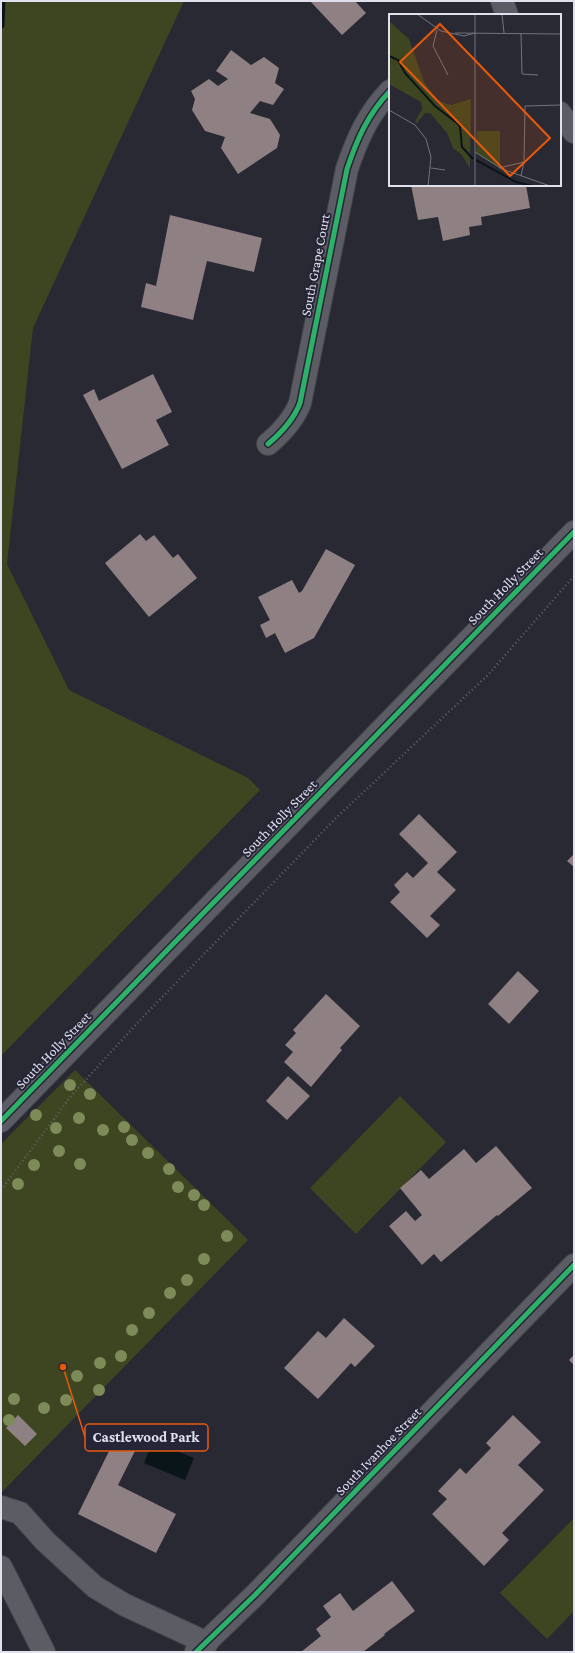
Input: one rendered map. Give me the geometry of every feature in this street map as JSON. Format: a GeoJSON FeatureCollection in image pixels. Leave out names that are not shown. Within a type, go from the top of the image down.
{"type":"FeatureCollection","features":[{"type":"Feature","properties":{"kind":"street"},"geometry":{"type":"LineString","coordinates":[[502,1],[507,14]]}},
{"type":"Feature","properties":{"kind":"street","name":"South Grape Court"},"geometry":{"type":"LineString","coordinates":[[268,444],[280,434],[297,410],[347,169],[357,139],[367,119],[377,104],[389,92]]}},
{"type":"Feature","properties":{"kind":"street"},"geometry":{"type":"LineString","coordinates":[[561,114],[574,132]]}},
{"type":"Feature","properties":{"kind":"street","name":"South Holly Street"},"geometry":{"type":"LineString","coordinates":[[1,1121],[574,532]]}},
{"type":"Feature","properties":{"kind":"street","name":"South Ivanhoe Street"},"geometry":{"type":"LineString","coordinates":[[202,1647],[574,1265]]}},
{"type":"Feature","properties":{"kind":"street"},"geometry":{"type":"LineString","coordinates":[[1,1507],[20,1513],[45,1541],[95,1587],[202,1647]]}},
{"type":"Feature","properties":{"kind":"street"},"geometry":{"type":"LineString","coordinates":[[1,1567],[44,1652]]}},
{"type":"Feature","properties":{"kind":"path"},"geometry":{"type":"LineString","coordinates":[[1,1190],[71,1096],[142,1018],[337,817],[488,675],[574,576]]}},
{"type":"Feature","properties":{"kind":"green space"},"geometry":{"type":"Polygon","coordinates":[[[1,1],[184,1],[33,328],[7,564],[69,690],[248,778],[260,790],[1,1056],[1,1]]]}},
{"type":"Feature","properties":{"kind":"green space"},"geometry":{"type":"Polygon","coordinates":[[[75,1070],[248,1240],[1,1493],[1,1144],[75,1070]]]}},
{"type":"Feature","properties":{"kind":"green space"},"geometry":{"type":"Polygon","coordinates":[[[400,1096],[446,1142],[356,1234],[310,1188],[400,1096]]]}},
{"type":"Feature","properties":{"kind":"green space"},"geometry":{"type":"Polygon","coordinates":[[[574,1518],[574,1611],[547,1639],[500,1593],[574,1518]]]}},
{"type":"Feature","properties":{"kind":"shaded area"},"geometry":{"type":"Polygon","coordinates":[[[153,1441],[194,1458],[185,1480],[144,1463],[153,1441]]]}},
{"type":"Feature","properties":{"kind":"building"},"geometry":{"type":"Polygon","coordinates":[[[310,1],[355,1],[366,13],[342,35],[310,1]]]}},
{"type":"Feature","properties":{"kind":"building"},"geometry":{"type":"Polygon","coordinates":[[[231,50],[251,65],[264,57],[279,68],[275,83],[284,89],[273,105],[260,101],[250,113],[270,119],[280,135],[277,148],[238,174],[221,148],[225,137],[205,131],[192,110],[195,99],[191,91],[209,79],[218,86],[228,79],[216,71],[231,50]]]}},
{"type":"Feature","properties":{"kind":"building"},"geometry":{"type":"Polygon","coordinates":[[[411,186],[526,186],[530,208],[481,217],[482,225],[469,227],[470,235],[443,241],[438,217],[418,220],[411,186]]]}},
{"type":"Feature","properties":{"kind":"building"},"geometry":{"type":"Polygon","coordinates":[[[170,215],[262,238],[254,272],[207,261],[193,320],[141,307],[146,283],[156,286],[170,215]]]}},
{"type":"Feature","properties":{"kind":"building"},"geometry":{"type":"Polygon","coordinates":[[[153,374],[172,412],[156,420],[169,445],[122,469],[83,395],[94,389],[99,401],[153,374]]]}},
{"type":"Feature","properties":{"kind":"building"},"geometry":{"type":"Polygon","coordinates":[[[140,534],[146,541],[154,535],[173,558],[178,554],[197,578],[149,617],[105,563],[140,534]]]}},
{"type":"Feature","properties":{"kind":"building"},"geometry":{"type":"Polygon","coordinates":[[[326,549],[355,565],[314,638],[285,653],[275,633],[266,638],[260,625],[270,620],[258,597],[292,580],[299,593],[302,591],[326,549]]]}},
{"type":"Feature","properties":{"kind":"building"},"geometry":{"type":"Polygon","coordinates":[[[419,814],[457,852],[437,872],[456,890],[430,916],[440,925],[427,938],[390,902],[400,892],[394,885],[407,872],[413,878],[428,863],[399,834],[419,814]]]}},
{"type":"Feature","properties":{"kind":"building"},"geometry":{"type":"Polygon","coordinates":[[[574,854],[574,867],[567,861],[574,854]]]}},
{"type":"Feature","properties":{"kind":"building"},"geometry":{"type":"Polygon","coordinates":[[[518,971],[539,991],[509,1024],[488,1004],[518,971]]]}},
{"type":"Feature","properties":{"kind":"building"},"geometry":{"type":"Polygon","coordinates":[[[326,994],[360,1026],[340,1048],[342,1050],[311,1087],[284,1062],[293,1052],[285,1045],[296,1033],[293,1030],[326,994]]]}},
{"type":"Feature","properties":{"kind":"building"},"geometry":{"type":"Polygon","coordinates":[[[288,1076],[310,1096],[287,1120],[266,1101],[288,1076]]]}},
{"type":"Feature","properties":{"kind":"building"},"geometry":{"type":"Polygon","coordinates":[[[496,1146],[532,1188],[441,1262],[434,1254],[422,1265],[389,1226],[406,1211],[415,1221],[422,1215],[400,1188],[421,1170],[429,1179],[464,1149],[476,1163],[496,1146]]]}},
{"type":"Feature","properties":{"kind":"building"},"geometry":{"type":"Polygon","coordinates":[[[344,1318],[375,1346],[355,1367],[351,1363],[318,1399],[284,1368],[318,1331],[326,1338],[344,1318]]]}},
{"type":"Feature","properties":{"kind":"building"},"geometry":{"type":"Polygon","coordinates":[[[574,1355],[574,1365],[569,1360],[574,1355]]]}},
{"type":"Feature","properties":{"kind":"building"},"geometry":{"type":"Polygon","coordinates":[[[18,1415],[37,1434],[25,1446],[6,1428],[18,1415]]]}},
{"type":"Feature","properties":{"kind":"building"},"geometry":{"type":"Polygon","coordinates":[[[513,1415],[541,1442],[518,1465],[544,1490],[502,1533],[509,1540],[484,1566],[432,1514],[447,1499],[438,1491],[460,1468],[466,1474],[491,1448],[486,1443],[513,1415]]]}},
{"type":"Feature","properties":{"kind":"building"},"geometry":{"type":"Polygon","coordinates":[[[115,1439],[136,1449],[118,1485],[176,1514],[156,1553],[78,1514],[115,1439]]]}},
{"type":"Feature","properties":{"kind":"building"},"geometry":{"type":"Polygon","coordinates":[[[392,1581],[415,1611],[384,1634],[385,1635],[363,1652],[301,1652],[321,1636],[316,1629],[331,1617],[323,1606],[340,1593],[353,1611],[392,1581]]]}},
{"type":"Feature","properties":{"kind":"waterway"},"geometry":{"type":"LineString","coordinates":[[1,25],[2,1]]}},
{"type":"Feature","properties":{"kind":"cycle path"},"geometry":{"type":"LineString","coordinates":[[268,444],[287,425],[300,403],[347,169],[364,127],[375,109],[389,92]]}},
{"type":"Feature","properties":{"kind":"cycle path"},"geometry":{"type":"LineString","coordinates":[[1,1121],[574,532]]}},
{"type":"Feature","properties":{"kind":"cycle path"},"geometry":{"type":"LineString","coordinates":[[196,1652],[255,1595],[574,1265]]}},
{"type":"Feature","properties":{"kind":"place","name":"Castlewood Park"},"geometry":{"type":"Point","coordinates":[63,1367]}}]}
